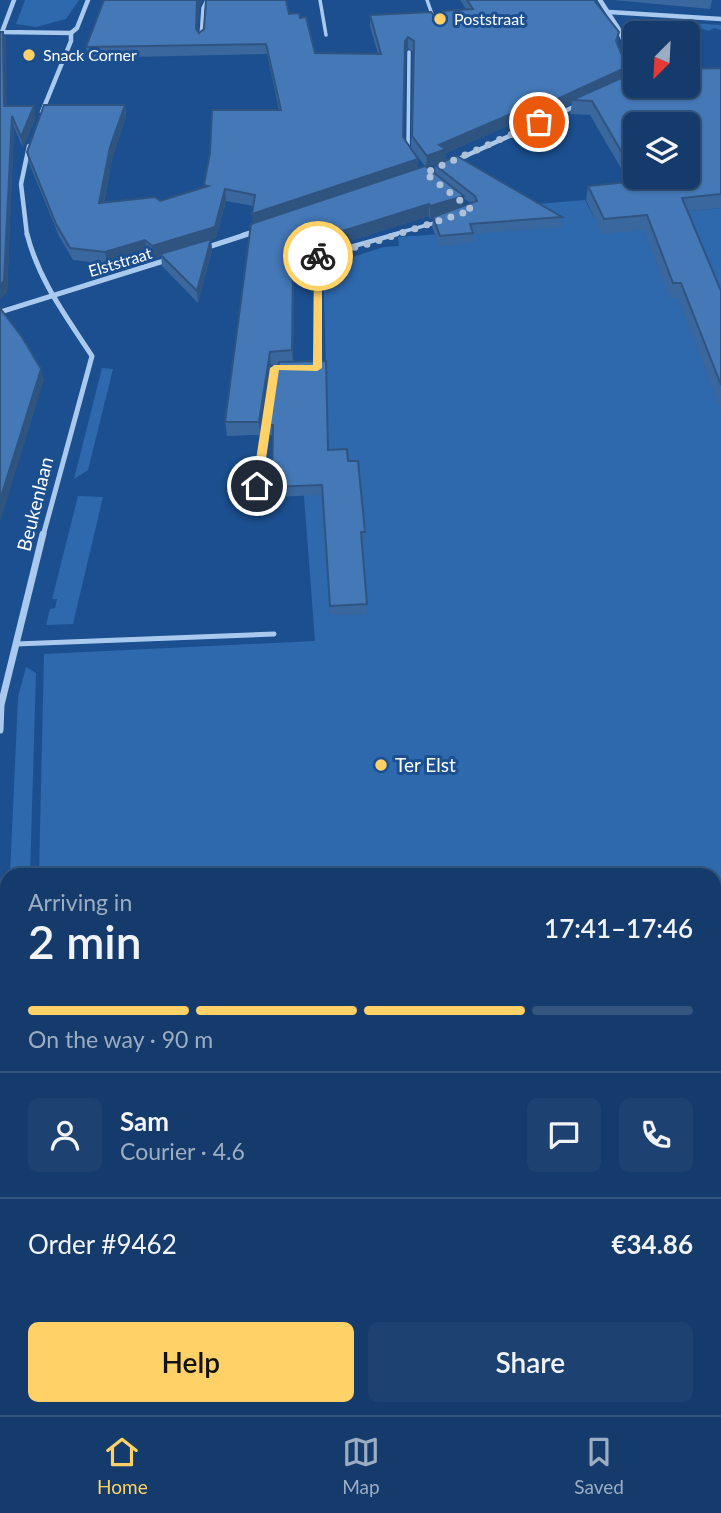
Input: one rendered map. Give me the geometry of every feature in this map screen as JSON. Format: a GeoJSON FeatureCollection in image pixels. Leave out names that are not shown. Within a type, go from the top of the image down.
{"type":"FeatureCollection","features":[{"type":"Feature","properties":{"kind":"street"},"geometry":{"type":"LineString","coordinates":[[14,0],[1,32],[71,33],[77,28],[88,0]]}},
{"type":"Feature","properties":{"kind":"street"},"geometry":{"type":"LineString","coordinates":[[600,0],[623,41]]}},
{"type":"Feature","properties":{"kind":"street"},"geometry":{"type":"LineString","coordinates":[[609,12],[721,19]]}},
{"type":"Feature","properties":{"kind":"street"},"geometry":{"type":"LineString","coordinates":[[40,119],[71,41],[71,33]]}},
{"type":"Feature","properties":{"kind":"street"},"geometry":{"type":"LineString","coordinates":[[443,167],[587,101]]}},
{"type":"Feature","properties":{"kind":"street","name":"Beukenlaan"},"geometry":{"type":"LineString","coordinates":[[0,730],[1,706],[16,645],[64,452],[92,356],[51,297],[28,244],[20,184],[31,142]]}},
{"type":"Feature","properties":{"kind":"street"},"geometry":{"type":"LineString","coordinates":[[193,252],[266,228]]}},
{"type":"Feature","properties":{"kind":"street","name":"Elststraat"},"geometry":{"type":"LineString","coordinates":[[0,312],[181,256]]}},
{"type":"Feature","properties":{"kind":"lane"},"geometry":{"type":"LineString","coordinates":[[201,40],[203,8],[207,0]]}},
{"type":"Feature","properties":{"kind":"lane"},"geometry":{"type":"LineString","coordinates":[[320,0],[326,35]]}},
{"type":"Feature","properties":{"kind":"lane"},"geometry":{"type":"LineString","coordinates":[[427,0],[436,24]]}},
{"type":"Feature","properties":{"kind":"lane"},"geometry":{"type":"LineString","coordinates":[[409,52],[407,149],[413,157]]}},
{"type":"Feature","properties":{"kind":"lane"},"geometry":{"type":"LineString","coordinates":[[307,368],[317,368],[318,256],[450,218]]}},
{"type":"Feature","properties":{"kind":"lane"},"geometry":{"type":"LineString","coordinates":[[257,486],[275,368],[296,368]]}},
{"type":"Feature","properties":{"kind":"lane"},"geometry":{"type":"LineString","coordinates":[[16,645],[274,635]]}},
{"type":"Feature","properties":{"kind":"shaded area"},"geometry":{"type":"Polygon","coordinates":[[[25,0],[79,0],[66,19],[36,27],[16,24],[25,0]]]}},
{"type":"Feature","properties":{"kind":"shaded area"},"geometry":{"type":"Polygon","coordinates":[[[700,24],[721,25],[721,30],[714,28],[709,31],[700,29],[700,24]]]}},
{"type":"Feature","properties":{"kind":"shaded area","name":"Ter Elst"},"geometry":{"type":"Polygon","coordinates":[[[585,200],[595,219],[721,208],[721,868],[39,868],[44,654],[315,641],[304,496],[304,444],[328,443],[323,258],[346,259],[384,247],[399,246],[398,237],[484,231],[501,207],[585,200]]]}},
{"type":"Feature","properties":{"kind":"shaded area"},"geometry":{"type":"Polygon","coordinates":[[[102,368],[113,369],[88,470],[74,479],[102,368]]]}},
{"type":"Feature","properties":{"kind":"shaded area"},"geometry":{"type":"Polygon","coordinates":[[[78,496],[103,497],[73,624],[46,625],[50,609],[55,608],[57,599],[52,599],[78,496]]]}},
{"type":"Feature","properties":{"kind":"shaded area"},"geometry":{"type":"Polygon","coordinates":[[[26,667],[36,673],[30,868],[10,868],[18,697],[26,667]]]}},
{"type":"Feature","properties":{"kind":"building"},"geometry":{"type":"Polygon","coordinates":[[[104,0],[197,0],[196,29],[199,33],[204,29],[206,0],[286,0],[289,14],[299,13],[300,18],[306,17],[315,53],[381,54],[370,15],[431,12],[436,18],[440,11],[473,9],[467,0],[594,0],[619,32],[616,41],[623,58],[623,69],[551,102],[541,101],[439,145],[446,149],[427,156],[412,136],[414,41],[408,37],[405,41],[403,137],[418,159],[252,214],[255,195],[225,189],[215,227],[152,246],[145,240],[105,252],[70,248],[56,224],[27,152],[44,105],[125,105],[110,147],[99,203],[155,197],[160,201],[208,186],[204,185],[210,153],[212,110],[281,110],[266,44],[86,47],[104,0]]]}},
{"type":"Feature","properties":{"kind":"building"},"geometry":{"type":"Polygon","coordinates":[[[0,32],[3,32],[4,106],[34,106],[21,137],[12,116],[4,281],[0,285],[0,32]]]}},
{"type":"Feature","properties":{"kind":"building"},"geometry":{"type":"Polygon","coordinates":[[[721,68],[721,194],[682,198],[721,291],[721,385],[681,283],[673,283],[647,215],[604,219],[588,186],[623,183],[623,189],[700,189],[700,112],[623,112],[623,154],[592,101],[572,100],[623,77],[623,98],[700,98],[700,69],[721,68]]]}},
{"type":"Feature","properties":{"kind":"building"},"geometry":{"type":"Polygon","coordinates":[[[457,156],[562,217],[470,224],[473,233],[440,236],[433,217],[477,201],[475,196],[435,165],[457,156]]]}},
{"type":"Feature","properties":{"kind":"building"},"geometry":{"type":"Polygon","coordinates":[[[425,166],[464,196],[430,206],[429,204],[314,240],[313,270],[293,270],[292,350],[270,352],[259,422],[225,422],[251,224],[425,166]]]}},
{"type":"Feature","properties":{"kind":"building"},"geometry":{"type":"Polygon","coordinates":[[[211,239],[197,291],[160,254],[211,239]]]}},
{"type":"Feature","properties":{"kind":"building"},"geometry":{"type":"Polygon","coordinates":[[[0,308],[41,369],[0,500],[0,308]]]}},
{"type":"Feature","properties":{"kind":"building"},"geometry":{"type":"Polygon","coordinates":[[[326,361],[328,450],[347,449],[348,461],[358,461],[365,532],[361,532],[367,604],[330,606],[322,485],[272,487],[273,425],[269,425],[279,362],[326,361]]]}},
{"type":"Feature","properties":{"kind":"way so far"},"geometry":{"type":"LineString","coordinates":[[318,256],[368,244],[472,210],[425,173],[539,122]]}},
{"type":"Feature","properties":{"kind":"place","name":"Poststraat"},"geometry":{"type":"Point","coordinates":[440,19]}},
{"type":"Feature","properties":{"kind":"place","name":"Snack Corner"},"geometry":{"type":"Point","coordinates":[29,55]}},
{"type":"Feature","properties":{"kind":"place","name":"Ter Elst"},"geometry":{"type":"Point","coordinates":[381,765]}},
{"type":"Feature","properties":{"kind":"route"},"geometry":{"type":"LineString","coordinates":[[257,486],[275,368],[317,368],[318,256]]}}]}
